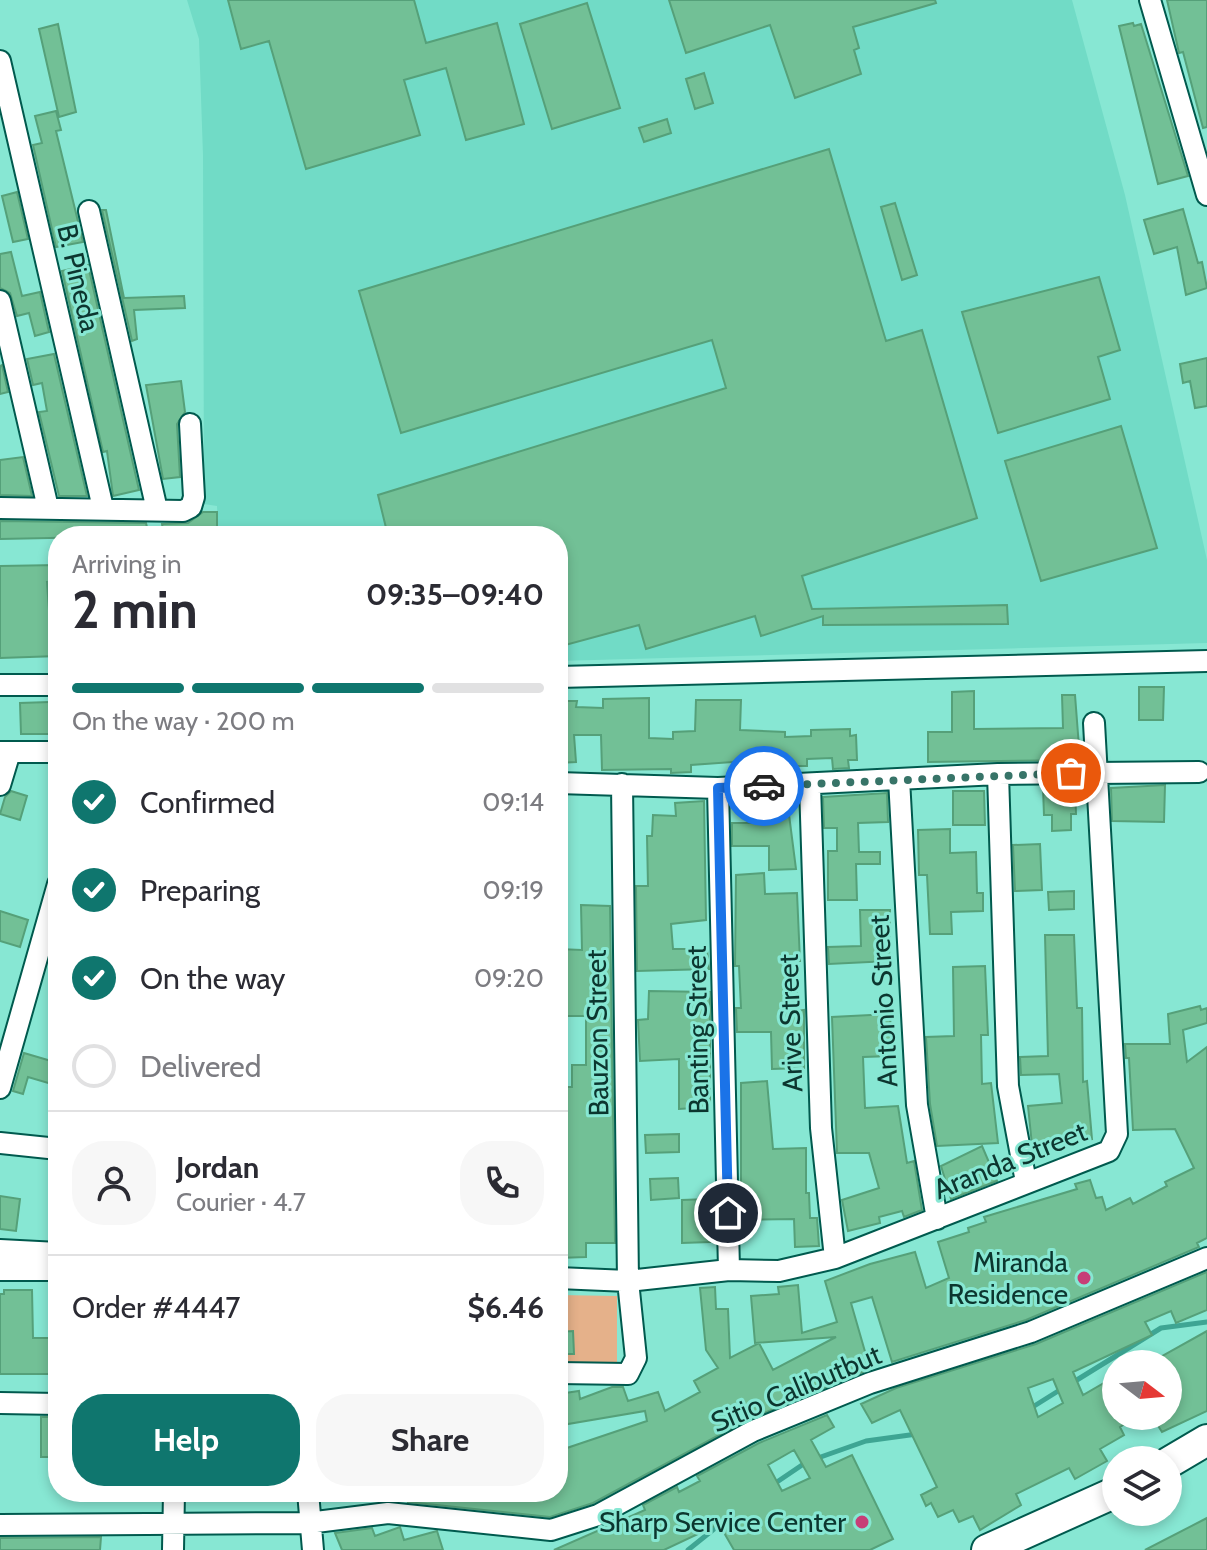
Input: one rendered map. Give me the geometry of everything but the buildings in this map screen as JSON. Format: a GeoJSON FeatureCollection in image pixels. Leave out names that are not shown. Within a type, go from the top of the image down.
{"type":"FeatureCollection","features":[{"type":"Feature","properties":{"kind":"highway"},"geometry":{"type":"LineString","coordinates":[[1182,1455],[1207,1440]]}},
{"type":"Feature","properties":{"kind":"highway"},"geometry":{"type":"LineString","coordinates":[[987,1550],[1102,1498]]}},
{"type":"Feature","properties":{"kind":"street"},"geometry":{"type":"LineString","coordinates":[[1150,0],[1207,195]]}},
{"type":"Feature","properties":{"kind":"street","name":"B. Pineda"},"geometry":{"type":"LineString","coordinates":[[0,61],[103,508]]}},
{"type":"Feature","properties":{"kind":"street"},"geometry":{"type":"LineString","coordinates":[[89,211],[157,510]]}},
{"type":"Feature","properties":{"kind":"street"},"geometry":{"type":"LineString","coordinates":[[0,301],[48,508]]}},
{"type":"Feature","properties":{"kind":"street"},"geometry":{"type":"LineString","coordinates":[[0,508],[183,511],[191,507],[190,424]]}},
{"type":"Feature","properties":{"kind":"street"},"geometry":{"type":"LineString","coordinates":[[568,677],[1207,661]]}},
{"type":"Feature","properties":{"kind":"street"},"geometry":{"type":"LineString","coordinates":[[0,685],[48,685]]}},
{"type":"Feature","properties":{"kind":"street","name":"Aranda Street"},"geometry":{"type":"LineString","coordinates":[[568,1278],[628,1281],[729,1270],[779,1271],[835,1258],[1109,1151],[1117,1134],[1094,723]]}},
{"type":"Feature","properties":{"kind":"street"},"geometry":{"type":"LineString","coordinates":[[0,785],[5,752],[48,752]]}},
{"type":"Feature","properties":{"kind":"street"},"geometry":{"type":"LineString","coordinates":[[568,783],[718,788],[998,774],[1199,772]]}},
{"type":"Feature","properties":{"kind":"street"},"geometry":{"type":"LineString","coordinates":[[998,774],[1008,1086],[1026,1182]]}},
{"type":"Feature","properties":{"kind":"street","name":"Antonio Street"},"geometry":{"type":"LineString","coordinates":[[899,779],[917,1105],[937,1219]]}},
{"type":"Feature","properties":{"kind":"street","name":"Bauzon Street"},"geometry":{"type":"LineString","coordinates":[[568,1373],[628,1374],[636,1358],[628,1281],[622,784]]}},
{"type":"Feature","properties":{"kind":"street","name":"Arive Street"},"geometry":{"type":"LineString","coordinates":[[810,785],[821,1128],[835,1258]]}},
{"type":"Feature","properties":{"kind":"street","name":"Banting Street"},"geometry":{"type":"LineString","coordinates":[[718,788],[729,1270]]}},
{"type":"Feature","properties":{"kind":"street"},"geometry":{"type":"LineString","coordinates":[[0,1088],[48,919]]}},
{"type":"Feature","properties":{"kind":"street"},"geometry":{"type":"LineString","coordinates":[[0,1143],[48,1148]]}},
{"type":"Feature","properties":{"kind":"street"},"geometry":{"type":"LineString","coordinates":[[9,1251],[48,1253]]}},
{"type":"Feature","properties":{"kind":"street","name":"Sitio Calibutbut"},"geometry":{"type":"LineString","coordinates":[[0,1525],[308,1523],[388,1513],[551,1530],[623,1503],[753,1431],[870,1383],[1031,1332],[1207,1258]]}},
{"type":"Feature","properties":{"kind":"street"},"geometry":{"type":"LineString","coordinates":[[0,1270],[48,1270]]}},
{"type":"Feature","properties":{"kind":"street"},"geometry":{"type":"LineString","coordinates":[[0,1403],[48,1404]]}},
{"type":"Feature","properties":{"kind":"street"},"geometry":{"type":"LineString","coordinates":[[173,1550],[174,1502]]}},
{"type":"Feature","properties":{"kind":"street"},"geometry":{"type":"LineString","coordinates":[[308,1502],[313,1550]]}},
{"type":"Feature","properties":{"kind":"shaded area"},"geometry":{"type":"Polygon","coordinates":[[[187,0],[1072,0],[1125,195],[1207,560],[1207,643],[568,661],[568,526],[218,526],[217,506],[204,504],[203,155],[199,39],[187,0]]]}},
{"type":"Feature","properties":{"kind":"shaded area"},"geometry":{"type":"Polygon","coordinates":[[[568,1295],[617,1296],[617,1362],[568,1362],[568,1295]]]}},
{"type":"Feature","properties":{"kind":"waterway"},"geometry":{"type":"LineString","coordinates":[[1072,1383],[1161,1328],[1207,1322]]}},
{"type":"Feature","properties":{"kind":"waterway"},"geometry":{"type":"LineString","coordinates":[[1031,1408],[1063,1388]]}},
{"type":"Feature","properties":{"kind":"waterway"},"geometry":{"type":"LineString","coordinates":[[815,1459],[866,1441],[917,1434]]}},
{"type":"Feature","properties":{"kind":"waterway"},"geometry":{"type":"LineString","coordinates":[[774,1484],[805,1463]]}},
{"type":"Feature","properties":{"kind":"waterway"},"geometry":{"type":"LineString","coordinates":[[688,1550],[724,1521]]}},
{"type":"Feature","properties":{"kind":"way so far"},"geometry":{"type":"LineString","coordinates":[[764,786],[1071,773]]}},
{"type":"Feature","properties":{"kind":"place","name":"Miranda Residence"},"geometry":{"type":"Point","coordinates":[1084,1278]}},
{"type":"Feature","properties":{"kind":"place","name":"Sharp Service Center"},"geometry":{"type":"Point","coordinates":[862,1522]}},
{"type":"Feature","properties":{"kind":"route"},"geometry":{"type":"LineString","coordinates":[[728,1213],[718,788],[764,786]]}}]}
